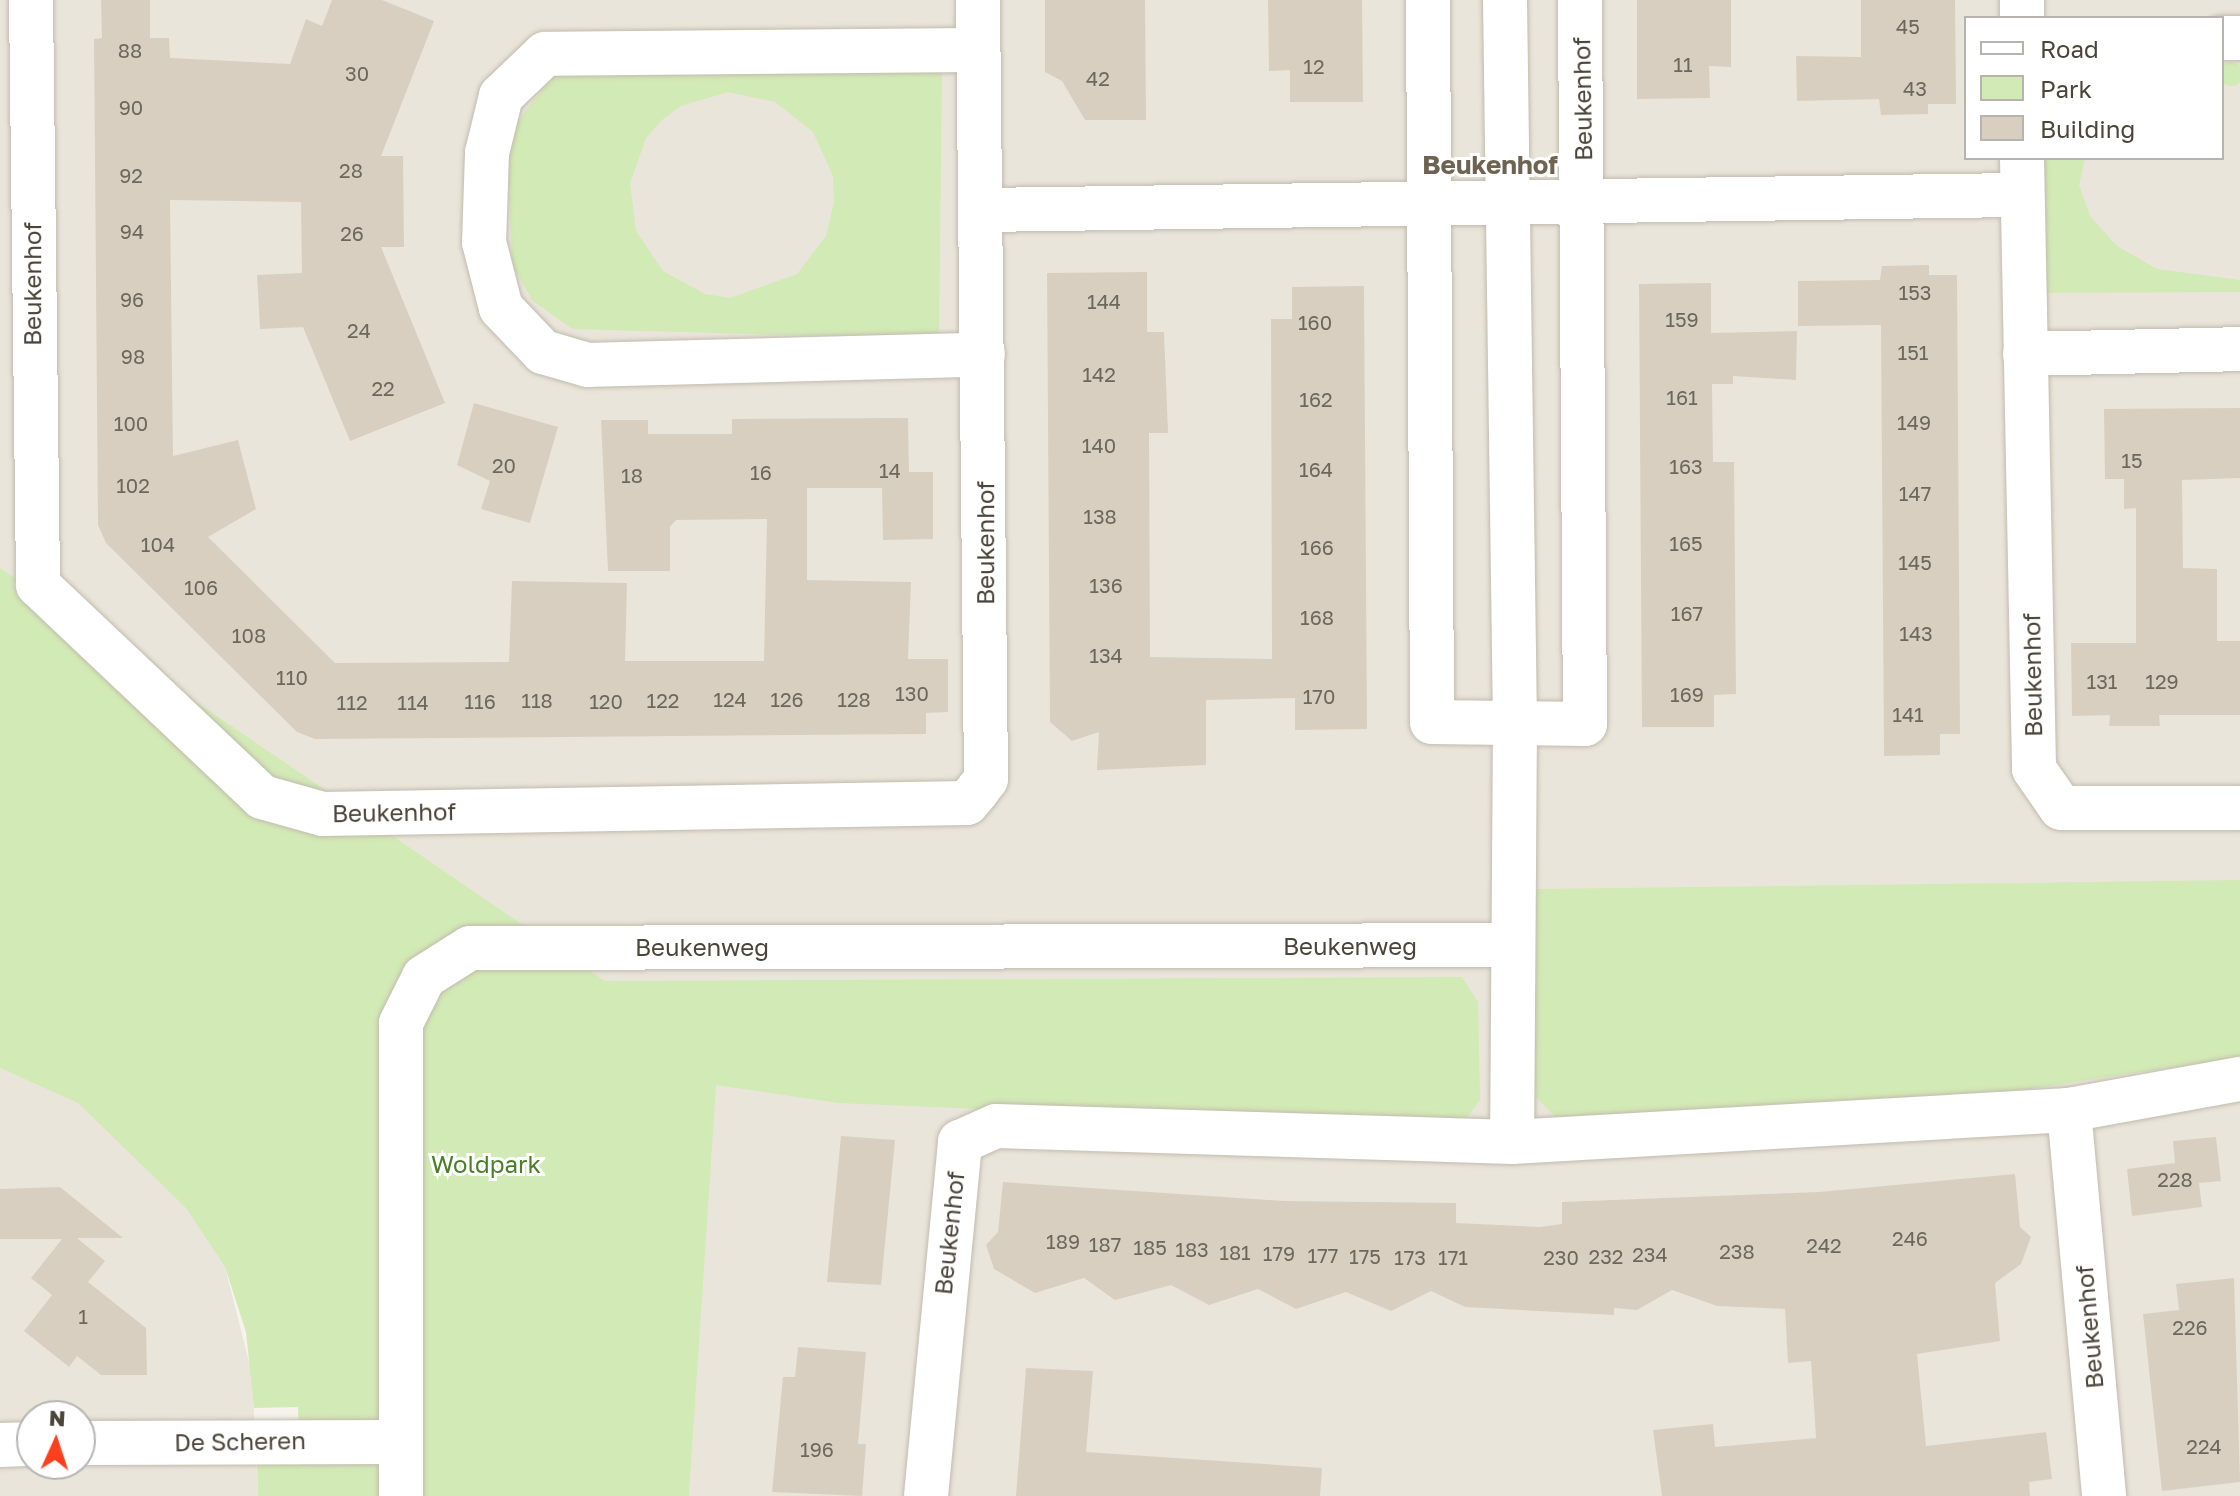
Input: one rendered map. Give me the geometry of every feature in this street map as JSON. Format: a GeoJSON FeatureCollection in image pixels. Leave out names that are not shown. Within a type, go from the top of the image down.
{"type":"FeatureCollection","features":[{"type":"Feature","properties":{"kind":"street","name":"Beukenhof"},"geometry":{"type":"LineString","coordinates":[[31,0],[38,585],[262,797],[323,814],[967,803],[986,779],[978,0]]}},
{"type":"Feature","properties":{"kind":"street","name":"Beukenhof"},"geometry":{"type":"LineString","coordinates":[[1428,0],[1432,722],[1585,724],[1584,199],[1580,0]]}},
{"type":"Feature","properties":{"kind":"street"},"geometry":{"type":"LineString","coordinates":[[1505,0],[1515,723],[1512,1142]]}},
{"type":"Feature","properties":{"kind":"street"},"geometry":{"type":"LineString","coordinates":[[978,50],[545,54],[501,96],[487,153],[484,242],[501,308],[543,352],[588,365],[983,355]]}},
{"type":"Feature","properties":{"kind":"street","name":"Beukenhof"},"geometry":{"type":"LineString","coordinates":[[982,210],[1584,199],[2022,177],[2034,769],[2061,808],[2240,808]]}},
{"type":"Feature","properties":{"kind":"street"},"geometry":{"type":"LineString","coordinates":[[2025,354],[2240,349]]}},
{"type":"Feature","properties":{"kind":"street","name":"Beukenweg"},"geometry":{"type":"LineString","coordinates":[[401,1496],[401,1023],[424,977],[470,948],[1513,945]]}},
{"type":"Feature","properties":{"kind":"street","name":"Beukenhof"},"geometry":{"type":"LineString","coordinates":[[926,1496],[960,1142],[996,1126],[1512,1142],[2069,1110],[2240,1079]]}},
{"type":"Feature","properties":{"kind":"street","name":"Beukenhof"},"geometry":{"type":"LineString","coordinates":[[2069,1110],[2104,1496]]}},
{"type":"Feature","properties":{"kind":"street","name":"De Scheren"},"geometry":{"type":"LineString","coordinates":[[96,1443],[401,1442]]}},
{"type":"Feature","properties":{"kind":"shaded area"},"geometry":{"type":"Polygon","coordinates":[[[0,0],[2240,0],[2240,1496],[689,1496],[715,1084],[267,837],[0,568],[0,0]]]}},
{"type":"Feature","properties":{"kind":"shaded area"},"geometry":{"type":"Polygon","coordinates":[[[0,1068],[78,1102],[187,1208],[225,1267],[252,1374],[258,1496],[0,1496],[0,1068]]]}},
{"type":"Feature","properties":{"kind":"green space"},"geometry":{"type":"Polygon","coordinates":[[[924,61],[942,74],[939,339],[572,329],[532,300],[512,265],[508,162],[517,122],[554,75],[924,61]],[[728,92],[681,106],[662,120],[646,138],[630,183],[636,231],[663,271],[705,294],[730,298],[797,274],[826,236],[834,202],[833,176],[813,132],[775,102],[728,92]]]}},
{"type":"Feature","properties":{"kind":"green space"},"geometry":{"type":"Polygon","coordinates":[[[2231,62],[2239,66],[2241,80],[2236,85],[2226,85],[2224,65],[2231,62]]]}},
{"type":"Feature","properties":{"kind":"green space"},"geometry":{"type":"Polygon","coordinates":[[[2033,160],[2085,160],[2079,185],[2090,216],[2117,246],[2157,269],[2240,280],[2240,292],[2035,293],[2033,160]]]}},
{"type":"Feature","properties":{"kind":"green space","name":"Woldpark"},"geometry":{"type":"Polygon","coordinates":[[[0,568],[605,981],[1462,977],[1478,1002],[1480,1100],[1459,1128],[1429,1128],[838,1103],[716,1085],[689,1496],[258,1496],[257,1462],[300,1465],[298,1407],[254,1408],[246,1332],[225,1267],[186,1208],[78,1103],[0,1068],[0,568]]]}},
{"type":"Feature","properties":{"kind":"green space"},"geometry":{"type":"Polygon","coordinates":[[[2240,880],[2240,1057],[1917,1106],[1565,1127],[1535,1096],[1536,889],[2240,880]]]}},
{"type":"Feature","properties":{"kind":"building"},"geometry":{"type":"Polygon","coordinates":[[[101,0],[150,0],[150,38],[169,38],[170,58],[290,64],[306,19],[322,26],[332,0],[382,0],[434,21],[381,156],[403,156],[404,247],[381,247],[445,403],[350,441],[303,327],[260,329],[257,275],[302,273],[301,202],[170,200],[173,456],[238,440],[256,509],[208,537],[335,663],[509,662],[512,581],[627,583],[625,661],[764,661],[767,519],[676,520],[670,527],[670,571],[608,571],[601,420],[648,420],[648,434],[732,434],[732,419],[908,418],[909,472],[933,472],[933,539],[883,540],[882,488],[807,488],[807,580],[911,582],[908,659],[948,659],[948,712],[926,713],[926,734],[315,739],[297,732],[106,543],[98,525],[94,39],[102,38],[101,0]]]}},
{"type":"Feature","properties":{"kind":"building"},"geometry":{"type":"Polygon","coordinates":[[[1045,0],[1145,0],[1146,120],[1085,120],[1062,81],[1045,72],[1045,0]]]}},
{"type":"Feature","properties":{"kind":"building"},"geometry":{"type":"Polygon","coordinates":[[[1268,0],[1362,0],[1363,102],[1290,102],[1290,70],[1269,71],[1268,0]]]}},
{"type":"Feature","properties":{"kind":"building"},"geometry":{"type":"Polygon","coordinates":[[[1637,0],[1731,0],[1731,67],[1709,66],[1710,98],[1637,99],[1637,0]]]}},
{"type":"Feature","properties":{"kind":"building"},"geometry":{"type":"Polygon","coordinates":[[[1861,0],[1955,0],[1956,104],[1928,104],[1928,114],[1881,115],[1879,99],[1797,101],[1796,56],[1861,57],[1861,0]]]}},
{"type":"Feature","properties":{"kind":"building"},"geometry":{"type":"Polygon","coordinates":[[[1929,265],[1929,275],[1957,275],[1960,734],[1940,734],[1940,755],[1884,756],[1881,325],[1798,326],[1798,281],[1880,280],[1882,266],[1929,265]]]}},
{"type":"Feature","properties":{"kind":"building"},"geometry":{"type":"Polygon","coordinates":[[[1147,272],[1147,332],[1164,332],[1168,433],[1149,433],[1150,657],[1272,659],[1271,319],[1292,319],[1292,287],[1364,286],[1367,729],[1295,730],[1295,698],[1206,700],[1206,765],[1097,770],[1099,732],[1072,741],[1050,722],[1047,273],[1147,272]]]}},
{"type":"Feature","properties":{"kind":"building"},"geometry":{"type":"Polygon","coordinates":[[[1711,283],[1711,333],[1797,331],[1796,380],[1733,376],[1733,384],[1712,384],[1713,462],[1734,462],[1736,694],[1714,695],[1714,727],[1642,727],[1639,284],[1711,283]]]}},
{"type":"Feature","properties":{"kind":"building"},"geometry":{"type":"Polygon","coordinates":[[[474,403],[558,427],[530,523],[481,509],[490,481],[457,465],[474,403]]]}},
{"type":"Feature","properties":{"kind":"building"},"geometry":{"type":"Polygon","coordinates":[[[2240,408],[2240,478],[2182,480],[2183,568],[2217,569],[2217,641],[2240,641],[2240,715],[2159,715],[2160,726],[2109,726],[2110,715],[2072,716],[2071,643],[2136,643],[2136,508],[2124,509],[2124,479],[2105,479],[2104,409],[2240,408]]]}},
{"type":"Feature","properties":{"kind":"building"},"geometry":{"type":"Polygon","coordinates":[[[841,1136],[895,1140],[881,1285],[827,1282],[841,1136]]]}},
{"type":"Feature","properties":{"kind":"building"},"geometry":{"type":"Polygon","coordinates":[[[2216,1137],[2221,1181],[2199,1183],[2202,1207],[2132,1216],[2127,1169],[2175,1163],[2173,1141],[2216,1137]]]}},
{"type":"Feature","properties":{"kind":"building"},"geometry":{"type":"Polygon","coordinates":[[[2015,1174],[2020,1227],[2031,1237],[2021,1264],[1995,1283],[2000,1341],[1917,1354],[1926,1446],[2046,1432],[2052,1479],[2029,1482],[2030,1496],[1662,1496],[1653,1430],[1713,1424],[1715,1447],[1816,1438],[1811,1361],[1788,1363],[1785,1309],[1717,1306],[1672,1290],[1637,1310],[1614,1308],[1614,1315],[1465,1307],[1431,1291],[1391,1311],[1346,1292],[1296,1309],[1258,1289],[1209,1305],[1171,1285],[1115,1300],[1084,1278],[1035,1293],[994,1269],[986,1245],[998,1232],[1003,1182],[1284,1201],[1456,1203],[1456,1223],[1540,1227],[1562,1224],[1562,1202],[1819,1192],[2015,1174]]]}},
{"type":"Feature","properties":{"kind":"building"},"geometry":{"type":"Polygon","coordinates":[[[60,1187],[123,1238],[77,1238],[105,1261],[88,1282],[146,1328],[147,1375],[101,1375],[77,1356],[69,1367],[24,1331],[52,1295],[31,1278],[62,1239],[0,1239],[0,1189],[60,1187]]]}},
{"type":"Feature","properties":{"kind":"building"},"geometry":{"type":"Polygon","coordinates":[[[2234,1278],[2240,1482],[2162,1491],[2143,1314],[2179,1310],[2176,1284],[2234,1278]]]}},
{"type":"Feature","properties":{"kind":"building"},"geometry":{"type":"Polygon","coordinates":[[[798,1347],[866,1352],[858,1444],[866,1444],[862,1496],[772,1492],[783,1377],[795,1377],[798,1347]]]}},
{"type":"Feature","properties":{"kind":"building"},"geometry":{"type":"Polygon","coordinates":[[[1026,1368],[1093,1371],[1086,1452],[1322,1468],[1320,1496],[1016,1496],[1026,1368]]]}},
{"type":"Feature","properties":{"kind":"district","name":"Beukenhof"},"geometry":{"type":"Point","coordinates":[1490,165]}}]}
